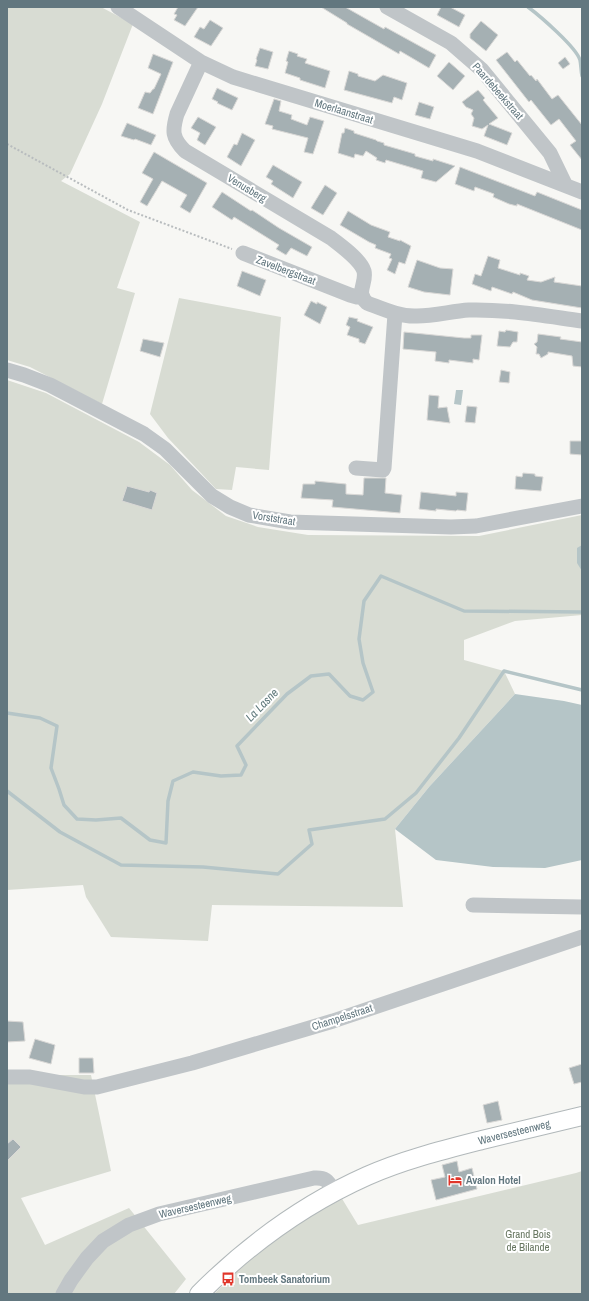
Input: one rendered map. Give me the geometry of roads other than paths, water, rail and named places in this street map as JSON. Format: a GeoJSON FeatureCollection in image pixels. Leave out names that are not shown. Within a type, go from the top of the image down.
{"type":"FeatureCollection","features":[{"type":"Feature","properties":{"kind":"main road","name":"Waversesteenweg"},"geometry":{"type":"LineString","coordinates":[[199,1294],[235,1259],[277,1226],[335,1192],[368,1176],[410,1160],[456,1147],[582,1116]]}},
{"type":"Feature","properties":{"kind":"street","name":"Moerlaanstraat"},"geometry":{"type":"LineString","coordinates":[[118,7],[201,62],[233,77],[477,151],[565,184],[582,192]]}},
{"type":"Feature","properties":{"kind":"street","name":"Paardebeekstraat"},"geometry":{"type":"LineString","coordinates":[[387,7],[451,43],[482,70],[550,153],[565,184]]}},
{"type":"Feature","properties":{"kind":"street","name":"Venusberg"},"geometry":{"type":"LineString","coordinates":[[201,62],[176,118],[173,135],[177,143],[185,151],[331,238],[346,250],[359,262],[364,271],[364,283],[361,294],[362,297]]}},
{"type":"Feature","properties":{"kind":"street","name":"Zavelbergstraat"},"geometry":{"type":"LineString","coordinates":[[243,254],[357,298],[362,297],[367,303],[395,314],[416,316],[469,310],[520,312],[582,321]]}},
{"type":"Feature","properties":{"kind":"street"},"geometry":{"type":"LineString","coordinates":[[356,468],[383,470],[384,468],[395,314]]}},
{"type":"Feature","properties":{"kind":"street","name":"Vorststraat"},"geometry":{"type":"LineString","coordinates":[[7,370],[50,385],[144,434],[165,449],[212,496],[230,507],[249,515],[290,522],[451,527],[476,526],[582,506]]}},
{"type":"Feature","properties":{"kind":"street"},"geometry":{"type":"LineString","coordinates":[[474,905],[582,907]]}},
{"type":"Feature","properties":{"kind":"street","name":"Champelsstraat"},"geometry":{"type":"LineString","coordinates":[[7,1077],[30,1077],[84,1087],[99,1086],[192,1063],[333,1021],[582,936]]}},
{"type":"Feature","properties":{"kind":"street","name":"Waversesteenweg"},"geometry":{"type":"LineString","coordinates":[[63,1294],[87,1258],[103,1241],[128,1225],[159,1214],[314,1178],[322,1177],[328,1181],[335,1192]]}},
{"type":"Feature","properties":{"kind":"waterway"},"geometry":{"type":"LineString","coordinates":[[528,7],[549,24],[577,54],[580,60],[582,76]]}},
{"type":"Feature","properties":{"kind":"waterway","name":"La Lasne"},"geometry":{"type":"LineString","coordinates":[[7,713],[40,718],[57,726],[51,768],[64,805],[77,819],[96,820],[121,818],[150,840],[166,843],[168,801],[173,781],[193,772],[221,776],[241,775],[246,765],[237,746],[287,694],[311,676],[329,674],[350,696],[363,700],[373,692],[363,663],[359,639],[364,601],[381,576],[464,611],[582,612]]}},
{"type":"Feature","properties":{"kind":"waterway"},"geometry":{"type":"LineString","coordinates":[[7,791],[60,832],[121,865],[203,867],[278,874],[312,844],[309,830],[385,819],[416,793],[459,738],[504,671],[582,690]]}},
{"type":"Feature","properties":{"kind":"place","name":"Avalon Hotel"},"geometry":{"type":"Point","coordinates":[455,1180]}},
{"type":"Feature","properties":{"kind":"place","name":"Tombeek Sanatorium"},"geometry":{"type":"Point","coordinates":[228,1279]}},
{"type":"Feature","properties":{"kind":"park label","name":"Grand Bois de Bilande"},"geometry":{"type":"Point","coordinates":[528,1240]}}]}
